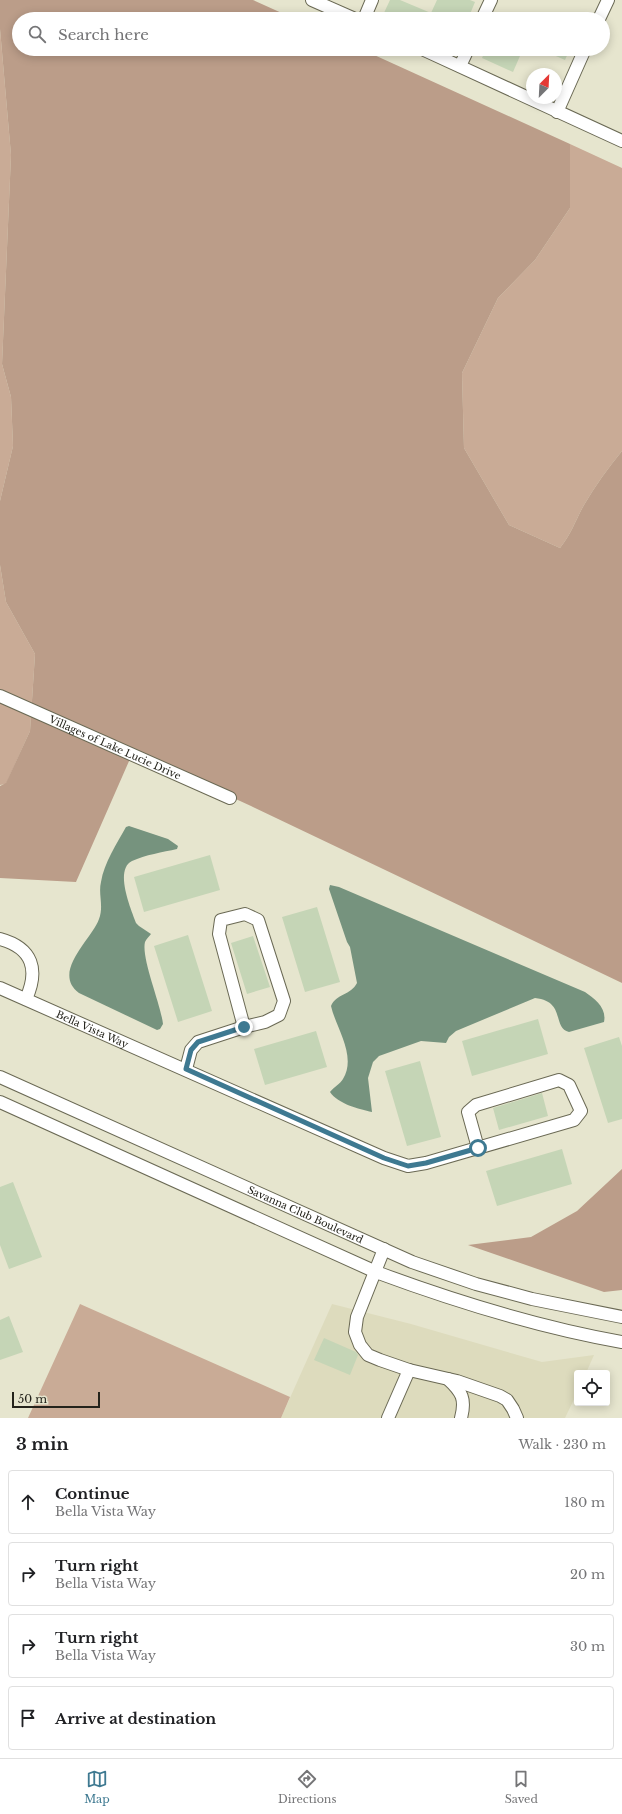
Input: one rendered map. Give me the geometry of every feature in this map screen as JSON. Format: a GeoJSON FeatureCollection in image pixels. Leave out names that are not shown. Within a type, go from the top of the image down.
{"type":"FeatureCollection","features":[{"type":"Feature","properties":{"kind":"street"},"geometry":{"type":"LineString","coordinates":[[312,0],[339,12]]}},
{"type":"Feature","properties":{"kind":"street"},"geometry":{"type":"LineString","coordinates":[[367,12],[372,0]]}},
{"type":"Feature","properties":{"kind":"street"},"geometry":{"type":"LineString","coordinates":[[485,12],[491,0]]}},
{"type":"Feature","properties":{"kind":"street"},"geometry":{"type":"LineString","coordinates":[[602,12],[608,0]]}},
{"type":"Feature","properties":{"kind":"street"},"geometry":{"type":"LineString","coordinates":[[438,56],[556,112],[622,140]]}},
{"type":"Feature","properties":{"kind":"street"},"geometry":{"type":"LineString","coordinates":[[460,66],[465,56]]}},
{"type":"Feature","properties":{"kind":"street"},"geometry":{"type":"LineString","coordinates":[[556,112],[582,56]]}},
{"type":"Feature","properties":{"kind":"street","name":"Villages of Lake Lucie Drive"},"geometry":{"type":"LineString","coordinates":[[0,696],[230,798]]}},
{"type":"Feature","properties":{"kind":"street"},"geometry":{"type":"LineString","coordinates":[[186,1069],[191,1050],[198,1042],[244,1027],[265,1022],[278,1015],[284,1001],[258,920],[245,914],[221,920],[219,934],[244,1027]]}},
{"type":"Feature","properties":{"kind":"street"},"geometry":{"type":"LineString","coordinates":[[0,939],[8,941],[22,949],[32,961],[34,974],[26,999]]}},
{"type":"Feature","properties":{"kind":"street","name":"Bella Vista Way"},"geometry":{"type":"LineString","coordinates":[[0,988],[186,1069],[384,1158],[408,1166],[426,1163],[478,1148],[574,1120],[581,1111],[569,1085],[559,1080],[476,1105],[468,1112],[478,1148]]}},
{"type":"Feature","properties":{"kind":"street","name":"Savanna Club Boulevard"},"geometry":{"type":"LineString","coordinates":[[0,1077],[412,1262],[476,1284],[532,1299],[622,1317]]}},
{"type":"Feature","properties":{"kind":"street"},"geometry":{"type":"LineString","coordinates":[[0,1102],[376,1272],[440,1296],[514,1318],[576,1334],[622,1342]]}},
{"type":"Feature","properties":{"kind":"street"},"geometry":{"type":"LineString","coordinates":[[384,1249],[357,1318],[355,1332],[360,1345],[368,1355],[409,1370],[447,1378],[500,1396],[510,1404],[517,1418]]}},
{"type":"Feature","properties":{"kind":"street"},"geometry":{"type":"LineString","coordinates":[[388,1418],[409,1370]]}},
{"type":"Feature","properties":{"kind":"street"},"geometry":{"type":"LineString","coordinates":[[447,1378],[458,1389],[462,1396],[464,1408],[461,1418]]}},
{"type":"Feature","properties":{"kind":"shaded area"},"geometry":{"type":"Polygon","coordinates":[[[0,0],[253,0],[280,12],[12,12],[12,56],[376,56],[570,144],[570,208],[535,260],[498,298],[462,373],[464,448],[509,525],[560,548],[568,537],[584,505],[622,451],[622,983],[251,806],[133,752],[76,882],[0,878],[0,786],[6,783],[30,731],[35,654],[6,602],[0,565],[0,501],[13,446],[11,397],[2,364],[11,155],[0,29],[0,0]]]}},
{"type":"Feature","properties":{"kind":"shaded area"},"geometry":{"type":"Polygon","coordinates":[[[0,29],[11,155],[2,364],[11,397],[13,446],[0,501],[0,29]]]}},
{"type":"Feature","properties":{"kind":"shaded area"},"geometry":{"type":"Polygon","coordinates":[[[570,144],[622,168],[622,451],[584,505],[568,537],[560,548],[509,525],[464,448],[462,373],[498,298],[535,260],[570,208],[570,144]]]}},
{"type":"Feature","properties":{"kind":"shaded area"},"geometry":{"type":"Polygon","coordinates":[[[0,565],[6,602],[35,654],[30,731],[6,784],[0,785],[0,565]]]}},
{"type":"Feature","properties":{"kind":"shaded area"},"geometry":{"type":"Polygon","coordinates":[[[129,826],[168,839],[178,846],[177,849],[148,855],[132,861],[127,866],[124,873],[125,890],[136,923],[151,934],[145,942],[145,949],[148,970],[159,1005],[163,1024],[160,1029],[157,1030],[79,993],[72,985],[69,975],[71,966],[76,956],[99,919],[101,909],[100,887],[105,868],[111,853],[126,827],[129,826]]]}},
{"type":"Feature","properties":{"kind":"shaded area"},"geometry":{"type":"Polygon","coordinates":[[[330,885],[339,887],[585,992],[602,1008],[604,1012],[604,1022],[569,1032],[564,1030],[555,1009],[551,1004],[545,1000],[535,998],[456,1031],[449,1037],[446,1043],[421,1041],[379,1056],[373,1062],[368,1078],[372,1112],[355,1108],[343,1103],[330,1092],[343,1079],[347,1070],[348,1061],[344,1042],[331,1006],[336,999],[351,990],[357,983],[350,947],[329,889],[330,885]]]}},
{"type":"Feature","properties":{"kind":"shaded area"},"geometry":{"type":"Polygon","coordinates":[[[622,1169],[622,1290],[604,1292],[468,1245],[531,1237],[577,1211],[622,1169]]]}},
{"type":"Feature","properties":{"kind":"shaded area"},"geometry":{"type":"Polygon","coordinates":[[[80,1304],[290,1397],[281,1418],[28,1418],[80,1304]]]}},
{"type":"Feature","properties":{"kind":"shaded area"},"geometry":{"type":"Polygon","coordinates":[[[332,1304],[411,1324],[542,1362],[594,1355],[587,1370],[574,1370],[574,1399],[565,1418],[281,1418],[332,1304]]]}},
{"type":"Feature","properties":{"kind":"building"},"geometry":{"type":"Polygon","coordinates":[[[390,0],[400,0],[429,12],[384,12],[390,0]]]}},
{"type":"Feature","properties":{"kind":"building"},"geometry":{"type":"Polygon","coordinates":[[[437,0],[470,0],[475,2],[471,12],[431,12],[437,0]]]}},
{"type":"Feature","properties":{"kind":"building"},"geometry":{"type":"Polygon","coordinates":[[[483,56],[520,56],[513,72],[482,58],[483,56]]]}},
{"type":"Feature","properties":{"kind":"building"},"geometry":{"type":"Polygon","coordinates":[[[556,56],[567,56],[565,60],[556,56]]]}},
{"type":"Feature","properties":{"kind":"building"},"geometry":{"type":"Polygon","coordinates":[[[210,855],[220,890],[144,912],[134,877],[210,855]]]}},
{"type":"Feature","properties":{"kind":"building"},"geometry":{"type":"Polygon","coordinates":[[[317,907],[340,982],[305,992],[282,917],[317,907]]]}},
{"type":"Feature","properties":{"kind":"building"},"geometry":{"type":"Polygon","coordinates":[[[188,935],[212,1011],[178,1022],[154,946],[188,935]]]}},
{"type":"Feature","properties":{"kind":"building"},"geometry":{"type":"Polygon","coordinates":[[[253,936],[270,987],[247,994],[231,943],[253,936]]]}},
{"type":"Feature","properties":{"kind":"building"},"geometry":{"type":"Polygon","coordinates":[[[538,1019],[548,1054],[472,1076],[462,1041],[538,1019]]]}},
{"type":"Feature","properties":{"kind":"building"},"geometry":{"type":"Polygon","coordinates":[[[316,1031],[327,1067],[265,1085],[254,1049],[316,1031]]]}},
{"type":"Feature","properties":{"kind":"building"},"geometry":{"type":"Polygon","coordinates":[[[619,1037],[622,1046],[622,1119],[608,1123],[584,1048],[619,1037]]]}},
{"type":"Feature","properties":{"kind":"building"},"geometry":{"type":"Polygon","coordinates":[[[420,1061],[441,1137],[407,1146],[385,1071],[420,1061]]]}},
{"type":"Feature","properties":{"kind":"building"},"geometry":{"type":"Polygon","coordinates":[[[542,1093],[548,1116],[499,1130],[493,1108],[542,1093]]]}},
{"type":"Feature","properties":{"kind":"building"},"geometry":{"type":"Polygon","coordinates":[[[562,1149],[572,1184],[497,1206],[486,1171],[562,1149]]]}},
{"type":"Feature","properties":{"kind":"building"},"geometry":{"type":"Polygon","coordinates":[[[13,1182],[42,1257],[9,1269],[0,1245],[0,1187],[13,1182]]]}},
{"type":"Feature","properties":{"kind":"building"},"geometry":{"type":"Polygon","coordinates":[[[9,1316],[23,1352],[0,1360],[0,1320],[9,1316]]]}},
{"type":"Feature","properties":{"kind":"building"},"geometry":{"type":"Polygon","coordinates":[[[324,1338],[356,1352],[358,1355],[350,1375],[314,1360],[324,1338]]]}},
{"type":"Feature","properties":{"kind":"route"},"geometry":{"type":"LineString","coordinates":[[244,1027],[198,1042],[191,1050],[186,1069],[384,1158],[408,1166],[426,1163],[478,1148]]}}]}
